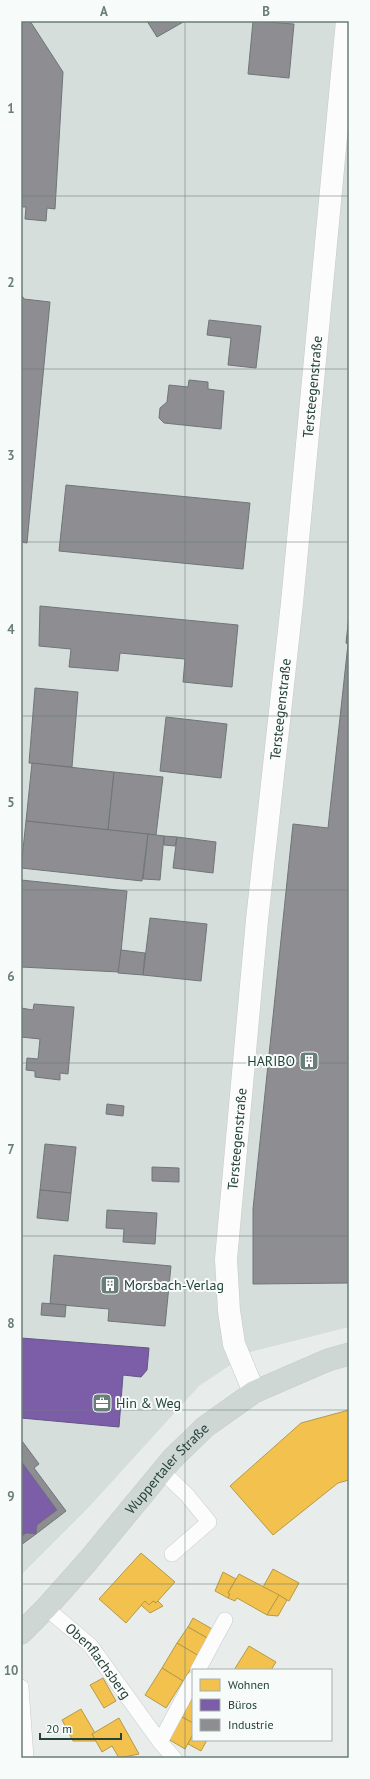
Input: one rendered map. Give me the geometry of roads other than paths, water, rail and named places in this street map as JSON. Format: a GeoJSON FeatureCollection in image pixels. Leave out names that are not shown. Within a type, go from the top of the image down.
{"type":"FeatureCollection","features":[{"type":"Feature","properties":{"kind":"main road","name":"Wuppertaler Straße"},"geometry":{"type":"LineString","coordinates":[[21,1633],[46,1608],[162,1471],[205,1427],[254,1392],[328,1360],[349,1354]]}},
{"type":"Feature","properties":{"kind":"street","name":"Tersteegenstraße"},"geometry":{"type":"LineString","coordinates":[[254,1392],[234,1344],[229,1311],[226,1259],[257,920],[292,603],[347,21]]}},
{"type":"Feature","properties":{"kind":"lane"},"geometry":{"type":"LineString","coordinates":[[162,1471],[187,1496],[209,1522],[172,1554]]}},
{"type":"Feature","properties":{"kind":"lane","name":"Obenflachsberg"},"geometry":{"type":"LineString","coordinates":[[46,1608],[90,1645],[160,1742],[174,1758]]}},
{"type":"Feature","properties":{"kind":"lane"},"geometry":{"type":"LineString","coordinates":[[199,1669],[226,1620]]}},
{"type":"Feature","properties":{"kind":"lane"},"geometry":{"type":"LineString","coordinates":[[160,1742],[192,1682]]}},
{"type":"Feature","properties":{"kind":"lane"},"geometry":{"type":"LineString","coordinates":[[21,1687],[26,1758]]}},
{"type":"Feature","properties":{"kind":"place","name":"HARIBO"},"geometry":{"type":"Point","coordinates":[309,1061]}},
{"type":"Feature","properties":{"kind":"place","name":"Morsbach-Verlag"},"geometry":{"type":"Point","coordinates":[110,1285]}},
{"type":"Feature","properties":{"kind":"place","name":"Hin & Weg"},"geometry":{"type":"Point","coordinates":[102,1403]}}]}
